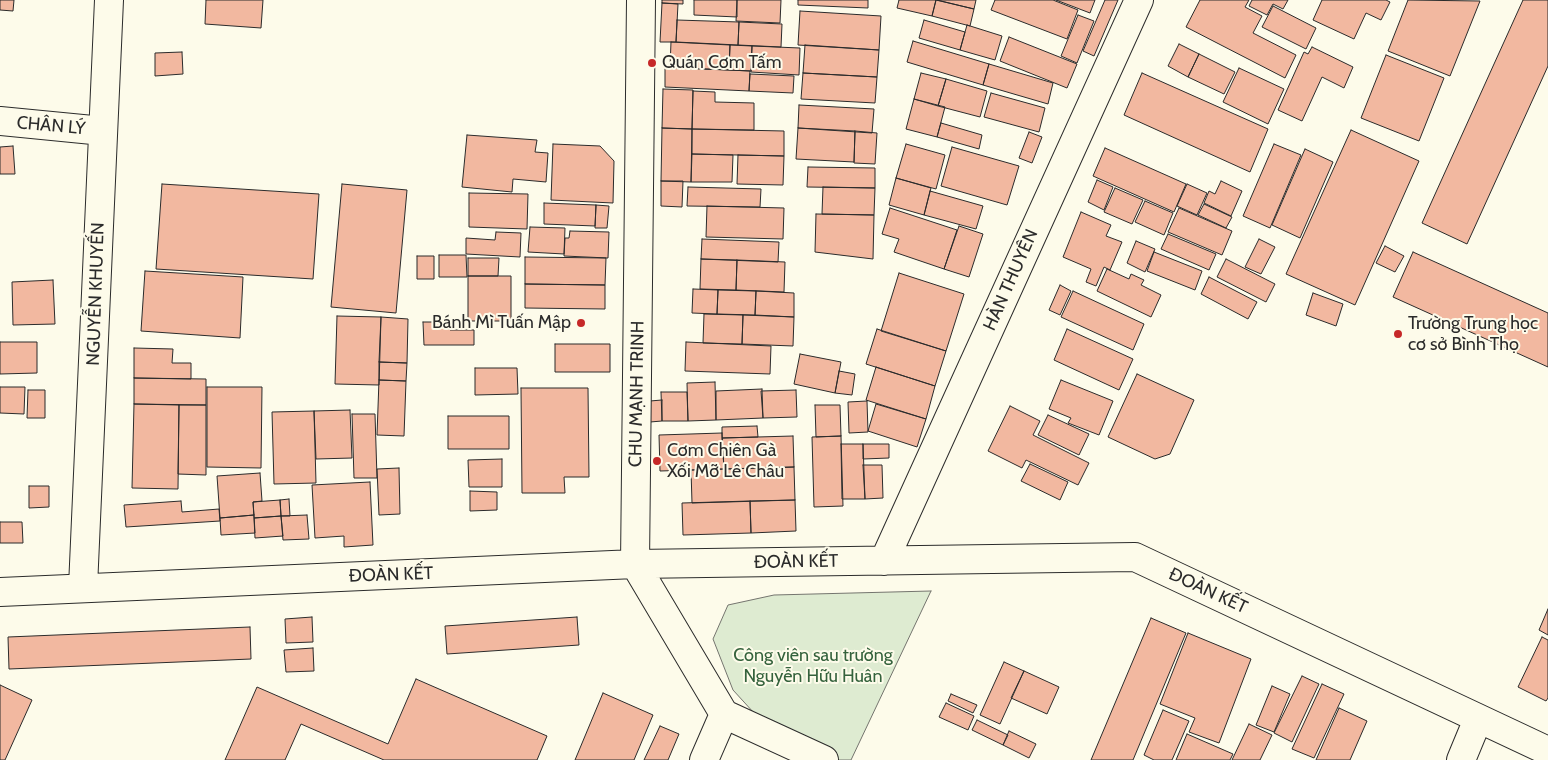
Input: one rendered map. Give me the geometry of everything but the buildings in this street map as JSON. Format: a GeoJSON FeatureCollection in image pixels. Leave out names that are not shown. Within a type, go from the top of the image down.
{"type":"FeatureCollection","features":[{"type":"Feature","properties":{"kind":"street","name":"NGUYỄN KHUYẾN"},"geometry":{"type":"LineString","coordinates":[[83,587],[109,0]]}},
{"type":"Feature","properties":{"kind":"street","name":"CHU MẠNH TRINH"},"geometry":{"type":"LineString","coordinates":[[635,564],[641,0]]}},
{"type":"Feature","properties":{"kind":"street","name":"HÀN THUYÊN"},"geometry":{"type":"LineString","coordinates":[[884,561],[1139,0]]}},
{"type":"Feature","properties":{"kind":"street","name":"CHÂN LÝ"},"geometry":{"type":"LineString","coordinates":[[0,121],[103,131]]}},
{"type":"Feature","properties":{"kind":"street","name":"ĐOÀN KẾT"},"geometry":{"type":"LineString","coordinates":[[0,592],[635,564],[1135,557],[1548,751]]}},
{"type":"Feature","properties":{"kind":"street"},"geometry":{"type":"LineString","coordinates":[[635,564],[724,714],[824,760]]}},
{"type":"Feature","properties":{"kind":"street"},"geometry":{"type":"LineString","coordinates":[[704,760],[724,714]]}},
{"type":"Feature","properties":{"kind":"street"},"geometry":{"type":"LineString","coordinates":[[1461,760],[1478,719]]}},
{"type":"Feature","properties":{"kind":"green space","name":"Công viên sau trường Nguyễn Hữu Huân"},"geometry":{"type":"Polygon","coordinates":[[[931,591],[851,760],[834,760],[765,725],[733,690],[713,639],[728,605],[774,595],[931,591]]]}},
{"type":"Feature","properties":{"kind":"place","name":"Quán Cơm Tấm"},"geometry":{"type":"Point","coordinates":[652,63]}},
{"type":"Feature","properties":{"kind":"place","name":"Bánh Mì Tuấn Mập"},"geometry":{"type":"Point","coordinates":[581,323]}},
{"type":"Feature","properties":{"kind":"place","name":"Trường Trung học cơ sở Bình Thọ"},"geometry":{"type":"Point","coordinates":[1398,334]}},
{"type":"Feature","properties":{"kind":"place","name":"Cơm Chiên Gà Xối Mỡ Lê Châu"},"geometry":{"type":"Point","coordinates":[657,461]}}]}
